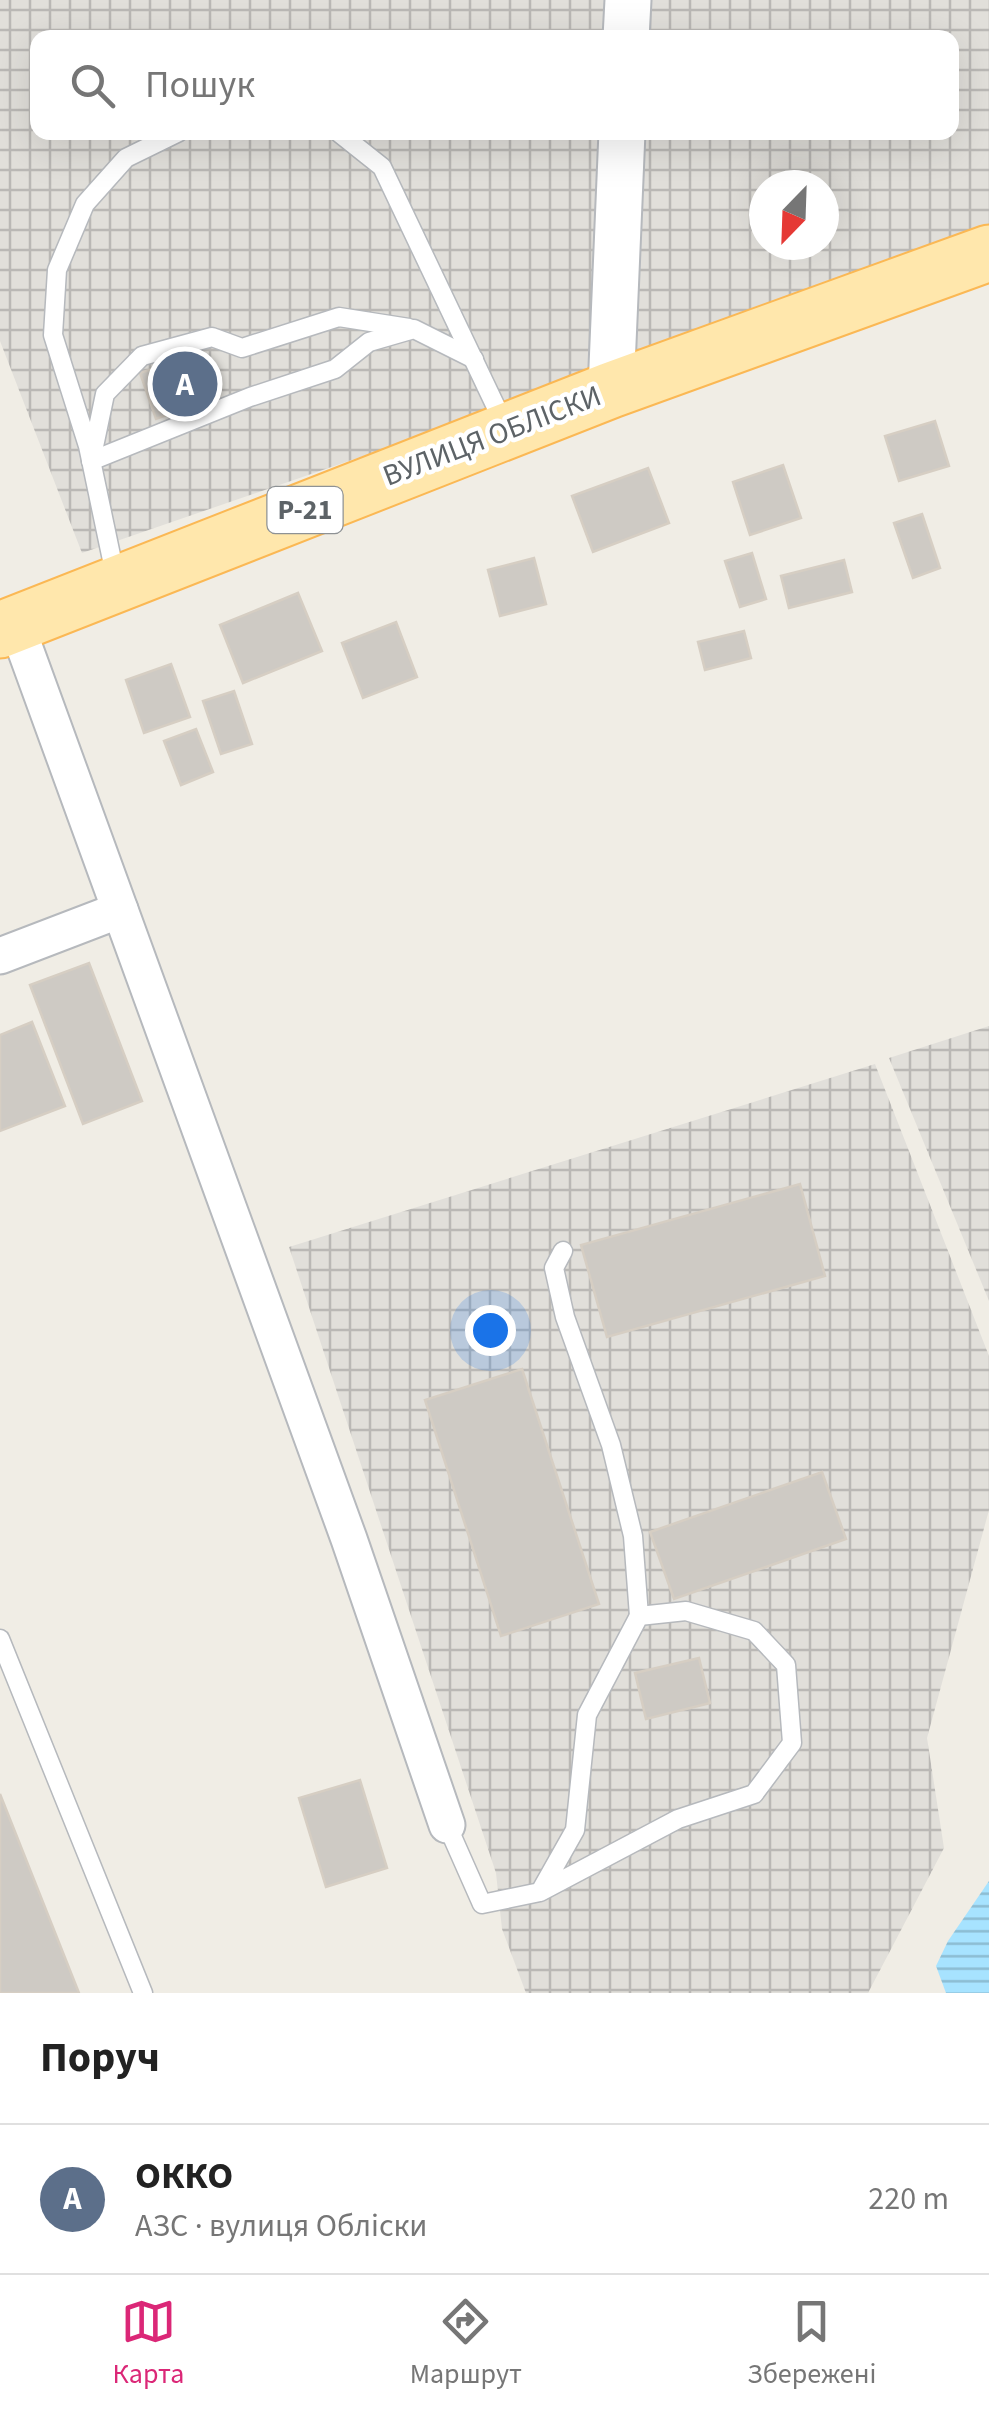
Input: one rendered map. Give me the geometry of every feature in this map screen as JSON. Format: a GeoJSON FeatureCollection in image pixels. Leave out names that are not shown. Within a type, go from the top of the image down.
{"type":"FeatureCollection","features":[{"type":"Feature","properties":{"kind":"main road","name":"ВУЛИЦЯ ОБЛІСКИ"},"geometry":{"type":"LineString","coordinates":[[8,627],[611,390],[989,253]]}},
{"type":"Feature","properties":{"kind":"street"},"geometry":{"type":"LineString","coordinates":[[626,30],[628,0]]}},
{"type":"Feature","properties":{"kind":"street"},"geometry":{"type":"LineString","coordinates":[[611,390],[622,140]]}},
{"type":"Feature","properties":{"kind":"street"},"geometry":{"type":"LineString","coordinates":[[8,627],[120,910],[349,1539],[447,1825]]}},
{"type":"Feature","properties":{"kind":"street"},"geometry":{"type":"LineString","coordinates":[[0,956],[120,910]]}},
{"type":"Feature","properties":{"kind":"lane"},"geometry":{"type":"LineString","coordinates":[[117,584],[88,446],[52,335],[57,270],[84,204],[126,158],[163,140]]}},
{"type":"Feature","properties":{"kind":"lane"},"geometry":{"type":"LineString","coordinates":[[348,140],[382,166],[507,430]]}},
{"type":"Feature","properties":{"kind":"lane"},"geometry":{"type":"LineString","coordinates":[[91,462],[105,394],[142,356],[212,337],[242,348],[339,317],[414,329],[474,359]]}},
{"type":"Feature","properties":{"kind":"lane"},"geometry":{"type":"LineString","coordinates":[[91,462],[250,397],[335,369],[369,342],[414,329]]}},
{"type":"Feature","properties":{"kind":"lane"},"geometry":{"type":"LineString","coordinates":[[540,1892],[575,1830],[587,1714],[640,1616],[633,1536],[611,1445],[565,1316],[554,1268],[563,1252]]}},
{"type":"Feature","properties":{"kind":"lane"},"geometry":{"type":"LineString","coordinates":[[447,1825],[482,1904],[540,1892],[678,1819],[754,1794],[792,1743],[786,1665],[754,1631],[686,1611],[640,1616]]}},
{"type":"Feature","properties":{"kind":"lane"},"geometry":{"type":"LineString","coordinates":[[0,1638],[143,1993]]}},
{"type":"Feature","properties":{"kind":"shaded area"},"geometry":{"type":"Polygon","coordinates":[[[0,0],[989,0],[989,240],[82,553],[0,341],[0,0]]]}},
{"type":"Feature","properties":{"kind":"shaded area"},"geometry":{"type":"Polygon","coordinates":[[[989,1026],[989,1301],[889,1058],[989,1026]]]}},
{"type":"Feature","properties":{"kind":"shaded area"},"geometry":{"type":"Polygon","coordinates":[[[875,1064],[989,1356],[989,1510],[927,1738],[944,1848],[868,1993],[526,1993],[502,1929],[496,1873],[289,1247],[875,1064]]]}},
{"type":"Feature","properties":{"kind":"water"},"geometry":{"type":"Polygon","coordinates":[[[989,1881],[989,1993],[946,1993],[936,1966],[948,1941],[989,1881]]]}},
{"type":"Feature","properties":{"kind":"building"},"geometry":{"type":"Polygon","coordinates":[[[197,354],[213,398],[156,419],[140,373],[197,354]]]}},
{"type":"Feature","properties":{"kind":"building"},"geometry":{"type":"Polygon","coordinates":[[[935,421],[949,466],[899,481],[885,436],[935,421]]]}},
{"type":"Feature","properties":{"kind":"building"},"geometry":{"type":"Polygon","coordinates":[[[783,465],[801,518],[750,535],[733,482],[783,465]]]}},
{"type":"Feature","properties":{"kind":"building"},"geometry":{"type":"Polygon","coordinates":[[[648,468],[669,523],[593,552],[572,496],[648,468]]]}},
{"type":"Feature","properties":{"kind":"building"},"geometry":{"type":"Polygon","coordinates":[[[922,514],[940,568],[913,578],[894,523],[922,514]]]}},
{"type":"Feature","properties":{"kind":"building"},"geometry":{"type":"Polygon","coordinates":[[[752,553],[766,599],[740,607],[725,561],[752,553]]]}},
{"type":"Feature","properties":{"kind":"building"},"geometry":{"type":"Polygon","coordinates":[[[534,558],[546,604],[500,616],[488,570],[534,558]]]}},
{"type":"Feature","properties":{"kind":"building"},"geometry":{"type":"Polygon","coordinates":[[[844,560],[852,592],[789,608],[781,576],[844,560]]]}},
{"type":"Feature","properties":{"kind":"building"},"geometry":{"type":"Polygon","coordinates":[[[298,593],[322,651],[243,683],[220,625],[298,593]]]}},
{"type":"Feature","properties":{"kind":"building"},"geometry":{"type":"Polygon","coordinates":[[[396,622],[417,677],[363,698],[342,643],[396,622]]]}},
{"type":"Feature","properties":{"kind":"building"},"geometry":{"type":"Polygon","coordinates":[[[744,631],[751,658],[705,670],[698,642],[744,631]]]}},
{"type":"Feature","properties":{"kind":"building"},"geometry":{"type":"Polygon","coordinates":[[[171,664],[190,717],[144,733],[126,680],[171,664]]]}},
{"type":"Feature","properties":{"kind":"building"},"geometry":{"type":"Polygon","coordinates":[[[234,691],[252,744],[221,754],[203,701],[234,691]]]}},
{"type":"Feature","properties":{"kind":"building"},"geometry":{"type":"Polygon","coordinates":[[[196,729],[213,772],[181,785],[164,741],[196,729]]]}},
{"type":"Feature","properties":{"kind":"building"},"geometry":{"type":"Polygon","coordinates":[[[89,963],[142,1101],[83,1124],[30,985],[89,963]]]}},
{"type":"Feature","properties":{"kind":"building"},"geometry":{"type":"Polygon","coordinates":[[[32,1022],[65,1106],[0,1131],[0,1035],[32,1022]]]}},
{"type":"Feature","properties":{"kind":"building"},"geometry":{"type":"Polygon","coordinates":[[[800,1184],[825,1276],[607,1337],[581,1245],[800,1184]]]}},
{"type":"Feature","properties":{"kind":"building"},"geometry":{"type":"Polygon","coordinates":[[[522,1369],[599,1604],[501,1636],[425,1400],[522,1369]]]}},
{"type":"Feature","properties":{"kind":"building"},"geometry":{"type":"Polygon","coordinates":[[[822,1472],[846,1539],[674,1599],[650,1532],[822,1472]]]}},
{"type":"Feature","properties":{"kind":"building"},"geometry":{"type":"Polygon","coordinates":[[[699,1658],[710,1703],[646,1719],[635,1673],[699,1658]]]}},
{"type":"Feature","properties":{"kind":"building"},"geometry":{"type":"Polygon","coordinates":[[[360,1780],[387,1868],[326,1887],[299,1798],[360,1780]]]}},
{"type":"Feature","properties":{"kind":"building"},"geometry":{"type":"Polygon","coordinates":[[[0,1794],[79,1993],[0,1993],[0,1794]]]}},
{"type":"Feature","properties":{"kind":"place","name":"ОККО"},"geometry":{"type":"Point","coordinates":[185,384]}}]}
